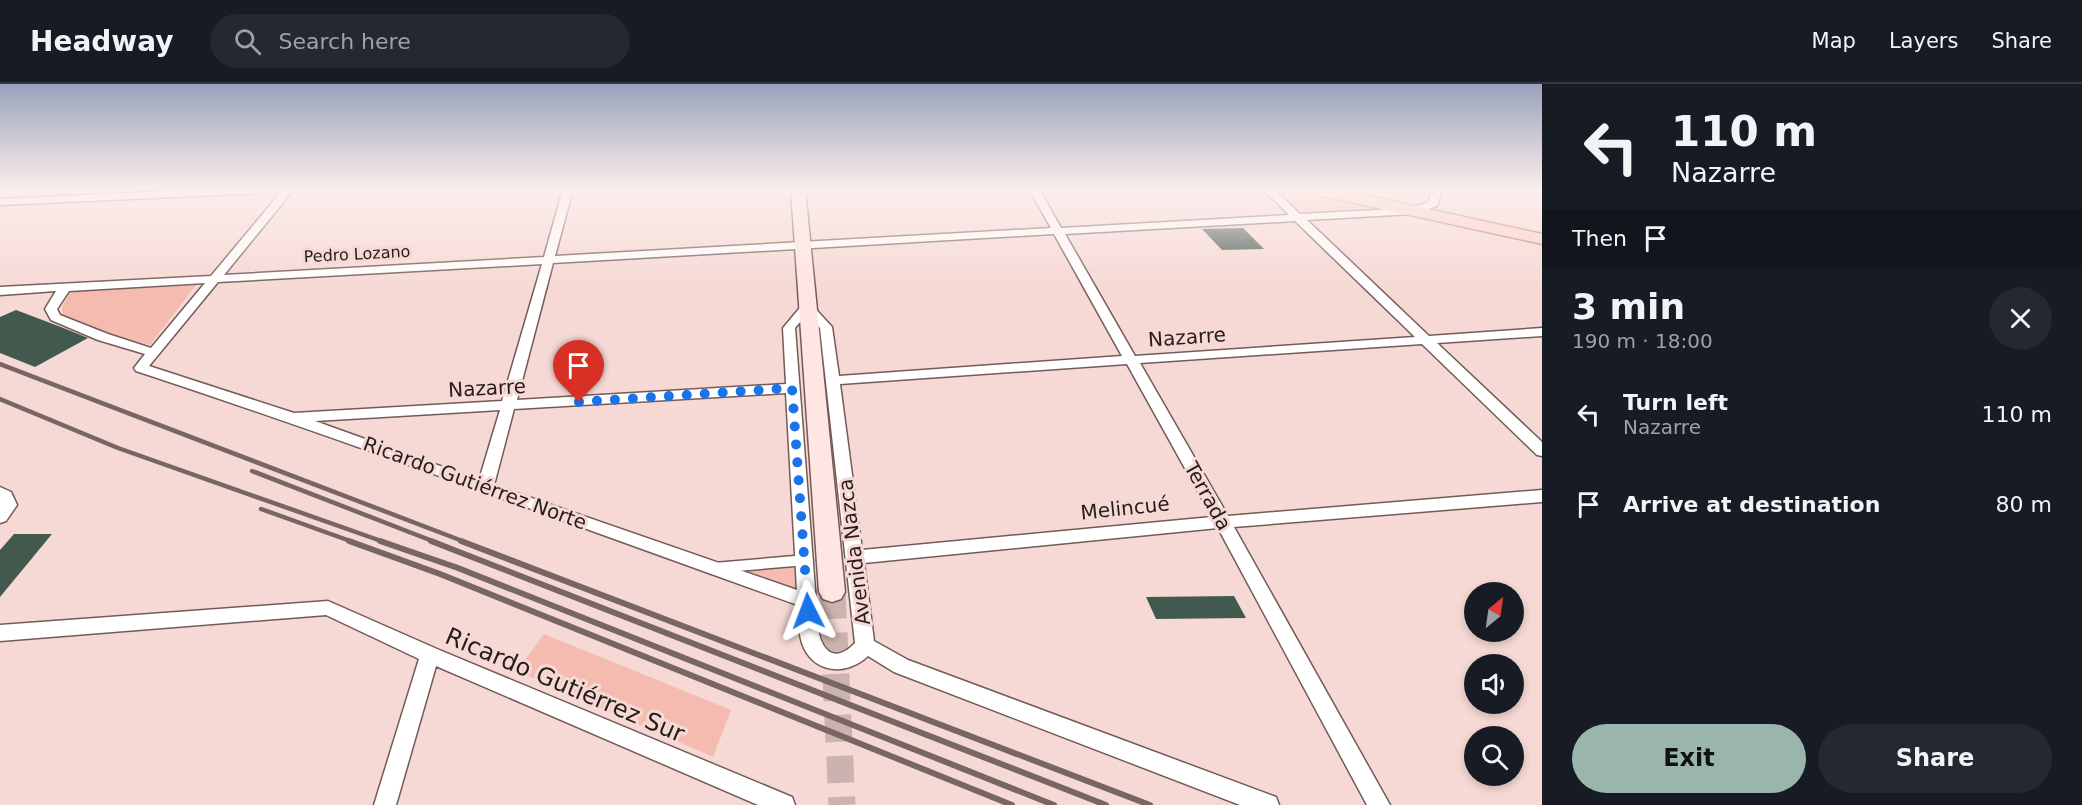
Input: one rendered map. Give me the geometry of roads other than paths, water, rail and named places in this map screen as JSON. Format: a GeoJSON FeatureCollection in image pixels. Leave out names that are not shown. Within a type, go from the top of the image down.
{"type":"FeatureCollection","features":[{"type":"Feature","properties":{"kind":"main road","name":"Avenida Nazca"},"geometry":{"type":"LineString","coordinates":[[801,223],[832,592]]}},
{"type":"Feature","properties":{"kind":"main road"},"geometry":{"type":"LineString","coordinates":[[1467,223],[1542,239]]}},
{"type":"Feature","properties":{"kind":"main road"},"geometry":{"type":"LineString","coordinates":[[1526,223],[1542,227]]}},
{"type":"Feature","properties":{"kind":"street"},"geometry":{"type":"LineString","coordinates":[[65,287],[51,309],[55,318],[103,337],[154,353],[261,223]]}},
{"type":"Feature","properties":{"kind":"street"},"geometry":{"type":"LineString","coordinates":[[485,489],[559,223]]}},
{"type":"Feature","properties":{"kind":"street","name":"Terrada"},"geometry":{"type":"LineString","coordinates":[[1053,223],[1223,522],[1379,805]]}},
{"type":"Feature","properties":{"kind":"street","name":"Pedro Lozano"},"geometry":{"type":"LineString","coordinates":[[0,291],[1217,223]]}},
{"type":"Feature","properties":{"kind":"street"},"geometry":{"type":"LineString","coordinates":[[1301,223],[1542,452]]}},
{"type":"Feature","properties":{"kind":"street","name":"Avenida Nazca"},"geometry":{"type":"LineString","coordinates":[[807,306],[826,327],[834,380],[865,645],[851,660],[837,663],[819,656],[812,643],[808,602],[789,328],[807,306]]}},
{"type":"Feature","properties":{"kind":"street","name":"Nazarre"},"geometry":{"type":"LineString","coordinates":[[834,380],[1542,332]]}},
{"type":"Feature","properties":{"kind":"street","name":"Ricardo Gutiérrez Norte"},"geometry":{"type":"LineString","coordinates":[[154,353],[141,368],[291,417],[485,489],[808,602]]}},
{"type":"Feature","properties":{"kind":"street","name":"Nazarre"},"geometry":{"type":"LineString","coordinates":[[291,417],[792,388]]}},
{"type":"Feature","properties":{"kind":"street"},"geometry":{"type":"LineString","coordinates":[[0,517],[9,505],[2,495]]}},
{"type":"Feature","properties":{"kind":"street","name":"Melincué"},"geometry":{"type":"LineString","coordinates":[[856,557],[1223,522],[1542,496]]}},
{"type":"Feature","properties":{"kind":"street"},"geometry":{"type":"LineString","coordinates":[[713,568],[806,560]]}},
{"type":"Feature","properties":{"kind":"street","name":"Ricardo Gutiérrez Sur"},"geometry":{"type":"LineString","coordinates":[[0,633],[328,608],[430,655],[784,805]]}},
{"type":"Feature","properties":{"kind":"street"},"geometry":{"type":"LineString","coordinates":[[865,645],[901,666],[1268,805]]}},
{"type":"Feature","properties":{"kind":"street"},"geometry":{"type":"LineString","coordinates":[[385,805],[430,655]]}},
{"type":"Feature","properties":{"kind":"tunnel"},"geometry":{"type":"LineString","coordinates":[[832,592],[842,805]]}},
{"type":"Feature","properties":{"kind":"railway"},"geometry":{"type":"LineString","coordinates":[[0,364],[465,542]]}},
{"type":"Feature","properties":{"kind":"railway"},"geometry":{"type":"LineString","coordinates":[[0,399],[118,448],[384,542]]}},
{"type":"Feature","properties":{"kind":"railway"},"geometry":{"type":"LineString","coordinates":[[252,471],[435,542]]}},
{"type":"Feature","properties":{"kind":"railway"},"geometry":{"type":"LineString","coordinates":[[261,509],[353,542]]}},
{"type":"Feature","properties":{"kind":"railway"},"geometry":{"type":"LineString","coordinates":[[349,541],[440,574],[1012,805]]}},
{"type":"Feature","properties":{"kind":"railway"},"geometry":{"type":"LineString","coordinates":[[380,541],[458,568],[1054,805]]}},
{"type":"Feature","properties":{"kind":"railway"},"geometry":{"type":"LineString","coordinates":[[431,541],[1106,805]]}},
{"type":"Feature","properties":{"kind":"railway"},"geometry":{"type":"LineString","coordinates":[[461,541],[1150,805]]}}]}
